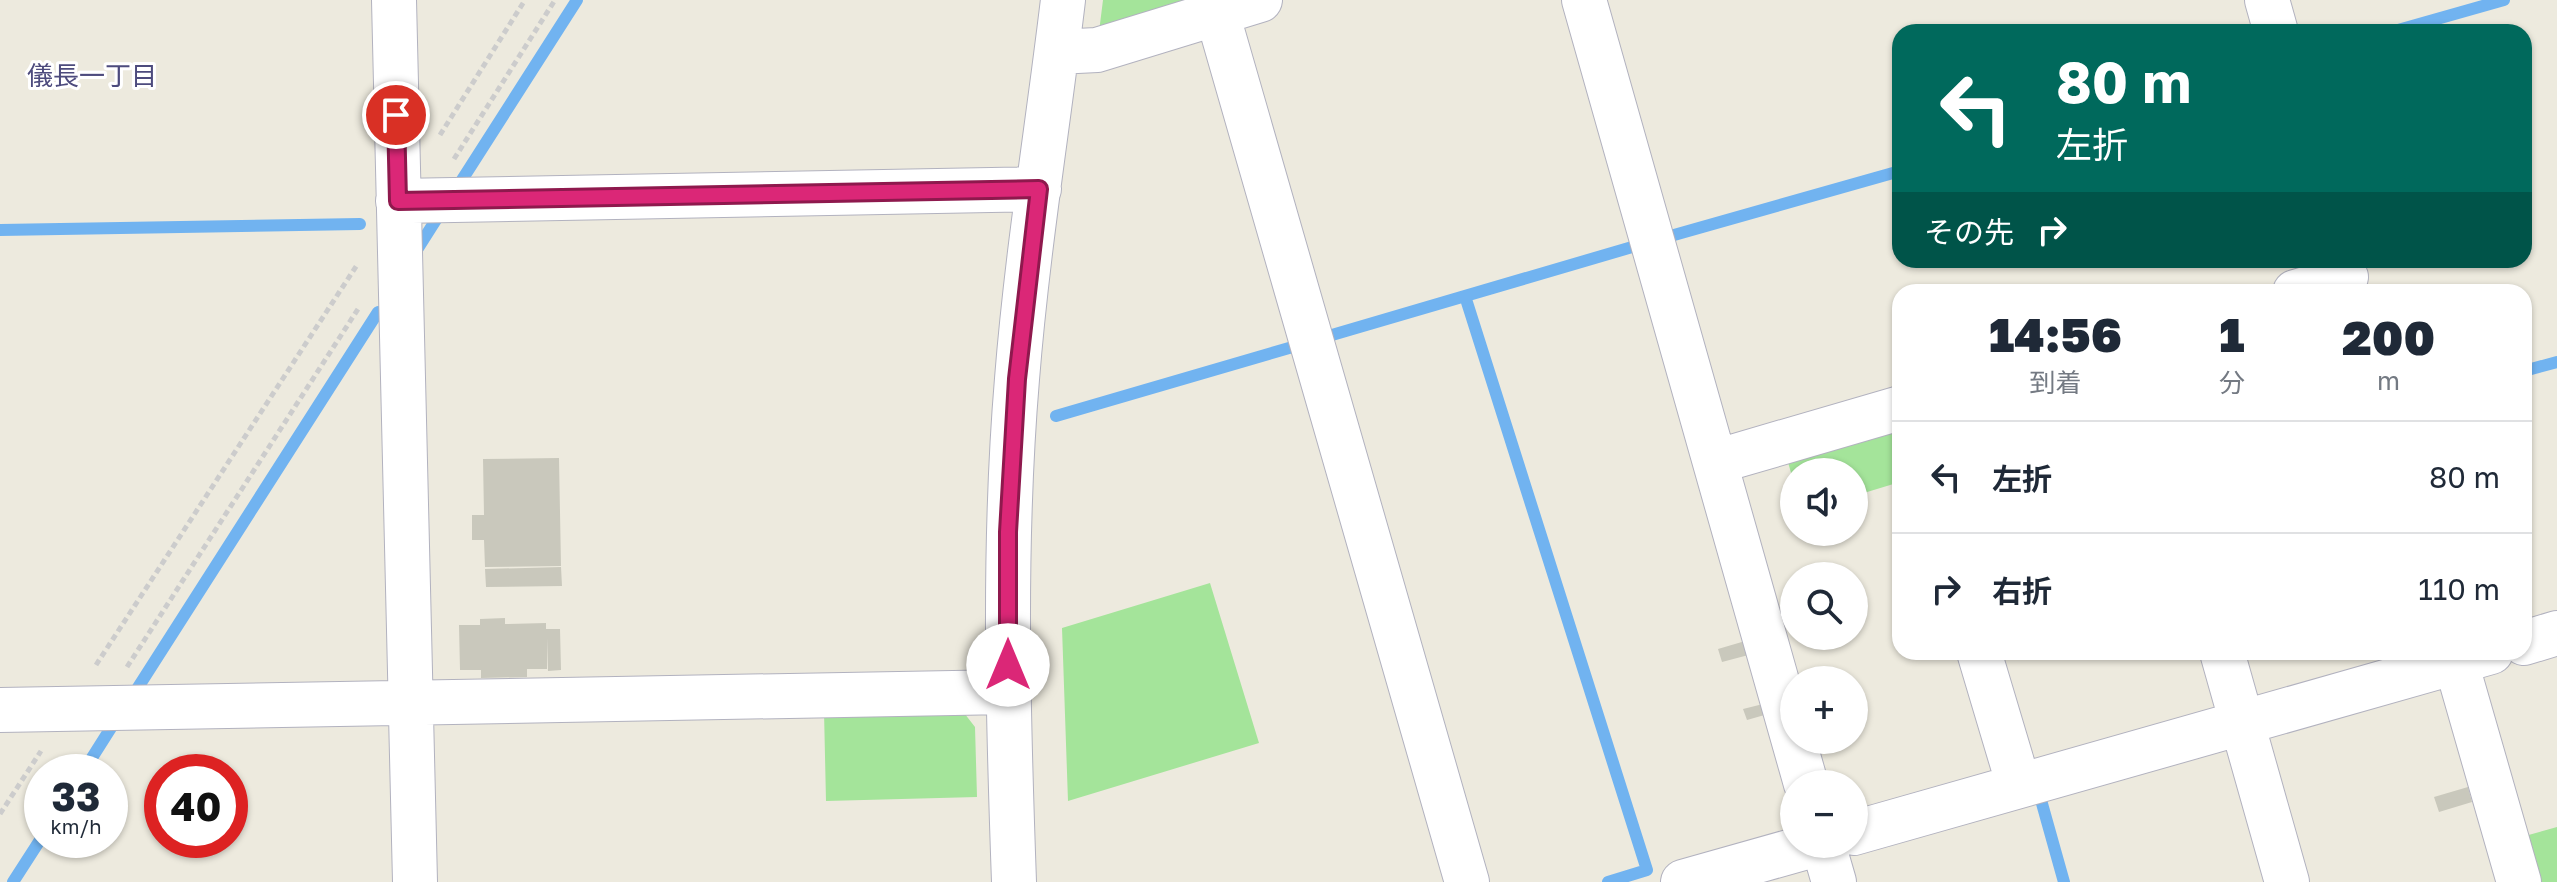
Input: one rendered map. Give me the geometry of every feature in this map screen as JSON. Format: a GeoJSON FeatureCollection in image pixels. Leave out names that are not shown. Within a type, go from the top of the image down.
{"type":"FeatureCollection","features":[{"type":"Feature","properties":{"kind":"street"},"geometry":{"type":"LineString","coordinates":[[394,0],[413,200],[410,703],[415,882]]}},
{"type":"Feature","properties":{"kind":"street"},"geometry":{"type":"LineString","coordinates":[[1014,882],[1008,692],[1008,532],[1016,394],[1063,0]]}},
{"type":"Feature","properties":{"kind":"street"},"geometry":{"type":"LineString","coordinates":[[1057,52],[1097,50],[1260,0]]}},
{"type":"Feature","properties":{"kind":"street"},"geometry":{"type":"LineString","coordinates":[[1584,0],[1802,770]]}},
{"type":"Feature","properties":{"kind":"street"},"geometry":{"type":"LineString","coordinates":[[2267,0],[2274,24]]}},
{"type":"Feature","properties":{"kind":"street"},"geometry":{"type":"LineString","coordinates":[[1217,13],[1467,882]]}},
{"type":"Feature","properties":{"kind":"street"},"geometry":{"type":"LineString","coordinates":[[413,200],[1039,189]]}},
{"type":"Feature","properties":{"kind":"street"},"geometry":{"type":"LineString","coordinates":[[2320,284],[2346,276]]}},
{"type":"Feature","properties":{"kind":"street"},"geometry":{"type":"LineString","coordinates":[[1715,462],[1892,410]]}},
{"type":"Feature","properties":{"kind":"street"},"geometry":{"type":"LineString","coordinates":[[2532,641],[2557,633]]}},
{"type":"Feature","properties":{"kind":"street"},"geometry":{"type":"LineString","coordinates":[[1981,660],[2019,786]]}},
{"type":"Feature","properties":{"kind":"street"},"geometry":{"type":"LineString","coordinates":[[2224,660],[2287,882]]}},
{"type":"Feature","properties":{"kind":"street"},"geometry":{"type":"LineString","coordinates":[[1868,829],[2242,723],[2450,660]]}},
{"type":"Feature","properties":{"kind":"street"},"geometry":{"type":"LineString","coordinates":[[2468,660],[2519,882]]}},
{"type":"Feature","properties":{"kind":"street"},"geometry":{"type":"LineString","coordinates":[[0,710],[1008,692]]}},
{"type":"Feature","properties":{"kind":"street"},"geometry":{"type":"LineString","coordinates":[[1683,882],[1780,854]]}},
{"type":"Feature","properties":{"kind":"street"},"geometry":{"type":"LineString","coordinates":[[1827,858],[1834,882]]}},
{"type":"Feature","properties":{"kind":"path"},"geometry":{"type":"LineString","coordinates":[[432,147],[525,0]]}},
{"type":"Feature","properties":{"kind":"path"},"geometry":{"type":"LineString","coordinates":[[413,200],[555,0]]}},
{"type":"Feature","properties":{"kind":"path"},"geometry":{"type":"LineString","coordinates":[[84,708],[363,254]]}},
{"type":"Feature","properties":{"kind":"path"},"geometry":{"type":"LineString","coordinates":[[0,814],[84,708],[365,298]]}},
{"type":"Feature","properties":{"kind":"green space"},"geometry":{"type":"Polygon","coordinates":[[[1103,0],[1203,0],[1099,32],[1103,0]]]}},
{"type":"Feature","properties":{"kind":"green space"},"geometry":{"type":"Polygon","coordinates":[[[1892,430],[1892,484],[1868,492],[1868,458],[1787,458],[1785,452],[1892,430]]]}},
{"type":"Feature","properties":{"kind":"green space"},"geometry":{"type":"Polygon","coordinates":[[[1210,583],[1259,743],[1068,801],[1062,628],[1210,583]]]}},
{"type":"Feature","properties":{"kind":"green space"},"geometry":{"type":"Polygon","coordinates":[[[961,709],[975,727],[977,797],[826,801],[824,711],[961,709]]]}},
{"type":"Feature","properties":{"kind":"green space"},"geometry":{"type":"Polygon","coordinates":[[[2557,827],[2557,882],[2539,882],[2525,836],[2557,827]]]}},
{"type":"Feature","properties":{"kind":"building"},"geometry":{"type":"Polygon","coordinates":[[[559,458],[561,566],[485,567],[484,540],[472,540],[472,515],[484,515],[483,459],[559,458]]]}},
{"type":"Feature","properties":{"kind":"building"},"geometry":{"type":"Polygon","coordinates":[[[561,567],[562,586],[486,587],[485,569],[561,567]]]}},
{"type":"Feature","properties":{"kind":"building"},"geometry":{"type":"Polygon","coordinates":[[[505,618],[505,624],[546,623],[546,629],[560,629],[561,670],[548,671],[547,638],[547,669],[527,669],[527,677],[481,678],[481,670],[460,670],[459,625],[480,625],[480,619],[505,618]]]}},
{"type":"Feature","properties":{"kind":"building"},"geometry":{"type":"Polygon","coordinates":[[[1752,639],[1756,653],[1722,662],[1718,649],[1752,639]]]}},
{"type":"Feature","properties":{"kind":"building"},"geometry":{"type":"Polygon","coordinates":[[[1771,702],[1775,712],[1747,720],[1743,709],[1771,702]]]}},
{"type":"Feature","properties":{"kind":"building"},"geometry":{"type":"Polygon","coordinates":[[[2468,787],[2472,802],[2439,812],[2434,797],[2468,787]]]}},
{"type":"Feature","properties":{"kind":"waterway"},"geometry":{"type":"LineString","coordinates":[[460,183],[577,0]]}},
{"type":"Feature","properties":{"kind":"waterway"},"geometry":{"type":"LineString","coordinates":[[2419,24],[2504,0]]}},
{"type":"Feature","properties":{"kind":"waterway"},"geometry":{"type":"LineString","coordinates":[[1667,237],[1892,173]]}},
{"type":"Feature","properties":{"kind":"waterway"},"geometry":{"type":"LineString","coordinates":[[413,256],[439,215]]}},
{"type":"Feature","properties":{"kind":"waterway"},"geometry":{"type":"LineString","coordinates":[[0,230],[360,224]]}},
{"type":"Feature","properties":{"kind":"waterway"},"geometry":{"type":"LineString","coordinates":[[1332,335],[1639,245]]}},
{"type":"Feature","properties":{"kind":"waterway"},"geometry":{"type":"LineString","coordinates":[[1465,296],[1647,870],[1608,882]]}},
{"type":"Feature","properties":{"kind":"waterway"},"geometry":{"type":"LineString","coordinates":[[137,689],[378,312]]}},
{"type":"Feature","properties":{"kind":"waterway"},"geometry":{"type":"LineString","coordinates":[[1056,416],[1296,346]]}},
{"type":"Feature","properties":{"kind":"waterway"},"geometry":{"type":"LineString","coordinates":[[2532,369],[2557,362]]}},
{"type":"Feature","properties":{"kind":"waterway"},"geometry":{"type":"LineString","coordinates":[[94,754],[114,723]]}},
{"type":"Feature","properties":{"kind":"waterway"},"geometry":{"type":"LineString","coordinates":[[2041,800],[2064,882]]}},
{"type":"Feature","properties":{"kind":"waterway"},"geometry":{"type":"LineString","coordinates":[[13,882],[28,858]]}},
{"type":"Feature","properties":{"kind":"district","name":"儀長一丁目"},"geometry":{"type":"Point","coordinates":[92,75]}},
{"type":"Feature","properties":{"kind":"route"},"geometry":{"type":"LineString","coordinates":[[396,115],[398,201],[1039,189],[1017,379],[1008,532],[1008,665]]}}]}
